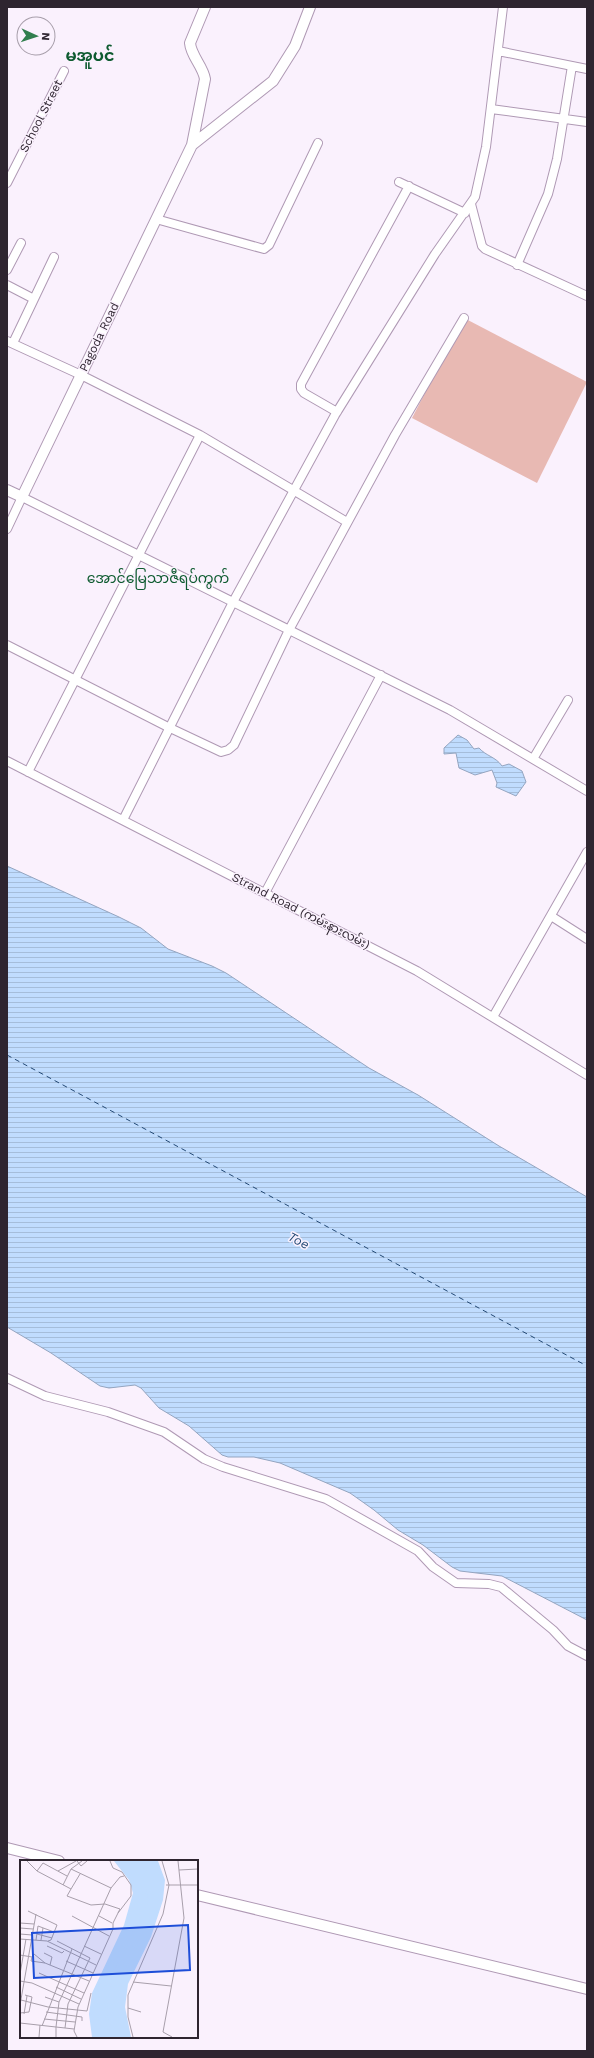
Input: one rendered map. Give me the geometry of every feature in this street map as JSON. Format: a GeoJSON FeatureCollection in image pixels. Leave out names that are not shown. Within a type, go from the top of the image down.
{"type":"FeatureCollection","features":[{"type":"Feature","properties":{"kind":"main road","name":"Pagoda Road"},"geometry":{"type":"LineString","coordinates":[[22,497],[192,145],[205,79],[203,68],[191,48],[190,43],[205,7]]}},
{"type":"Feature","properties":{"kind":"main road","name":"Pagoda Road"},"geometry":{"type":"LineString","coordinates":[[192,145],[273,81],[295,46],[310,7]]}},
{"type":"Feature","properties":{"kind":"main road"},"geometry":{"type":"LineString","coordinates":[[7,490],[22,497]]}},
{"type":"Feature","properties":{"kind":"main road"},"geometry":{"type":"LineString","coordinates":[[7,1848],[55,1860]]}},
{"type":"Feature","properties":{"kind":"main road"},"geometry":{"type":"LineString","coordinates":[[198,1894],[587,1989]]}},
{"type":"Feature","properties":{"kind":"street"},"geometry":{"type":"LineString","coordinates":[[123,820],[168,728],[233,602],[337,412],[435,254],[471,204],[475,196],[486,147],[503,7]]}},
{"type":"Feature","properties":{"kind":"street"},"geometry":{"type":"LineString","coordinates":[[498,51],[587,69]]}},
{"type":"Feature","properties":{"kind":"street"},"geometry":{"type":"LineString","coordinates":[[517,265],[548,194],[564,117],[572,66]]}},
{"type":"Feature","properties":{"kind":"street","name":"School Street"},"geometry":{"type":"LineString","coordinates":[[7,183],[64,71]]}},
{"type":"Feature","properties":{"kind":"street"},"geometry":{"type":"LineString","coordinates":[[491,109],[564,117],[587,122]]}},
{"type":"Feature","properties":{"kind":"street"},"geometry":{"type":"LineString","coordinates":[[156,219],[264,249],[269,245],[318,143]]}},
{"type":"Feature","properties":{"kind":"street"},"geometry":{"type":"LineString","coordinates":[[399,182],[464,213]]}},
{"type":"Feature","properties":{"kind":"street"},"geometry":{"type":"LineString","coordinates":[[337,412],[302,392],[301,384],[409,186]]}},
{"type":"Feature","properties":{"kind":"street"},"geometry":{"type":"LineString","coordinates":[[471,204],[482,246],[488,252],[587,296]]}},
{"type":"Feature","properties":{"kind":"street"},"geometry":{"type":"LineString","coordinates":[[7,270],[20,243]]}},
{"type":"Feature","properties":{"kind":"street"},"geometry":{"type":"LineString","coordinates":[[54,257],[34,299],[10,342],[81,375],[200,435],[348,522]]}},
{"type":"Feature","properties":{"kind":"street"},"geometry":{"type":"LineString","coordinates":[[7,285],[34,299]]}},
{"type":"Feature","properties":{"kind":"street"},"geometry":{"type":"LineString","coordinates":[[7,645],[168,728],[221,752],[228,750],[234,745],[289,630],[395,434],[464,318]]}},
{"type":"Feature","properties":{"kind":"street"},"geometry":{"type":"LineString","coordinates":[[28,772],[200,435]]}},
{"type":"Feature","properties":{"kind":"street"},"geometry":{"type":"LineString","coordinates":[[22,497],[450,710],[587,791]]}},
{"type":"Feature","properties":{"kind":"street","name":"Pagoda Road"},"geometry":{"type":"LineString","coordinates":[[7,529],[22,497]]}},
{"type":"Feature","properties":{"kind":"street"},"geometry":{"type":"LineString","coordinates":[[265,893],[382,675]]}},
{"type":"Feature","properties":{"kind":"street"},"geometry":{"type":"LineString","coordinates":[[533,759],[568,700]]}},
{"type":"Feature","properties":{"kind":"street","name":"Strand Road (ကမ်းနားလမ်း)"},"geometry":{"type":"LineString","coordinates":[[7,761],[417,971],[587,1075]]}},
{"type":"Feature","properties":{"kind":"street"},"geometry":{"type":"LineString","coordinates":[[493,1017],[587,852]]}},
{"type":"Feature","properties":{"kind":"street"},"geometry":{"type":"LineString","coordinates":[[551,916],[587,939]]}},
{"type":"Feature","properties":{"kind":"street"},"geometry":{"type":"LineString","coordinates":[[7,1378],[45,1396],[108,1412],[164,1432],[188,1450],[223,1467],[326,1499],[418,1551],[438,1571],[456,1583],[489,1584],[501,1587],[554,1630],[568,1646],[587,1656]]}},
{"type":"Feature","properties":{"kind":"shaded area"},"geometry":{"type":"Polygon","coordinates":[[[464,318],[587,382],[537,483],[412,418],[464,318]]]}},
{"type":"Feature","properties":{"kind":"water"},"geometry":{"type":"Polygon","coordinates":[[[458,735],[467,740],[474,749],[479,748],[502,766],[509,764],[522,771],[526,782],[516,796],[496,787],[497,783],[492,770],[475,775],[459,768],[456,753],[444,754],[444,748],[458,735]]]}},
{"type":"Feature","properties":{"kind":"water","name":"Toe"},"geometry":{"type":"Polygon","coordinates":[[[7,866],[141,928],[168,949],[226,973],[369,1068],[418,1095],[499,1146],[587,1197],[587,1620],[502,1576],[460,1571],[452,1567],[423,1545],[398,1530],[350,1493],[280,1463],[254,1457],[228,1457],[222,1455],[189,1426],[159,1408],[141,1388],[135,1385],[109,1388],[100,1386],[51,1353],[7,1327],[7,866]]]}},
{"type":"Feature","properties":{"kind":"ferry route"},"geometry":{"type":"LineString","coordinates":[[7,1055],[587,1366]]}},
{"type":"Feature","properties":{"kind":"district","name":"မအူပင်"},"geometry":{"type":"Point","coordinates":[90,55]}},
{"type":"Feature","properties":{"kind":"district","name":"အောင်မြေသာဇီရပ်ကွက်"},"geometry":{"type":"Point","coordinates":[158,578]}}]}
